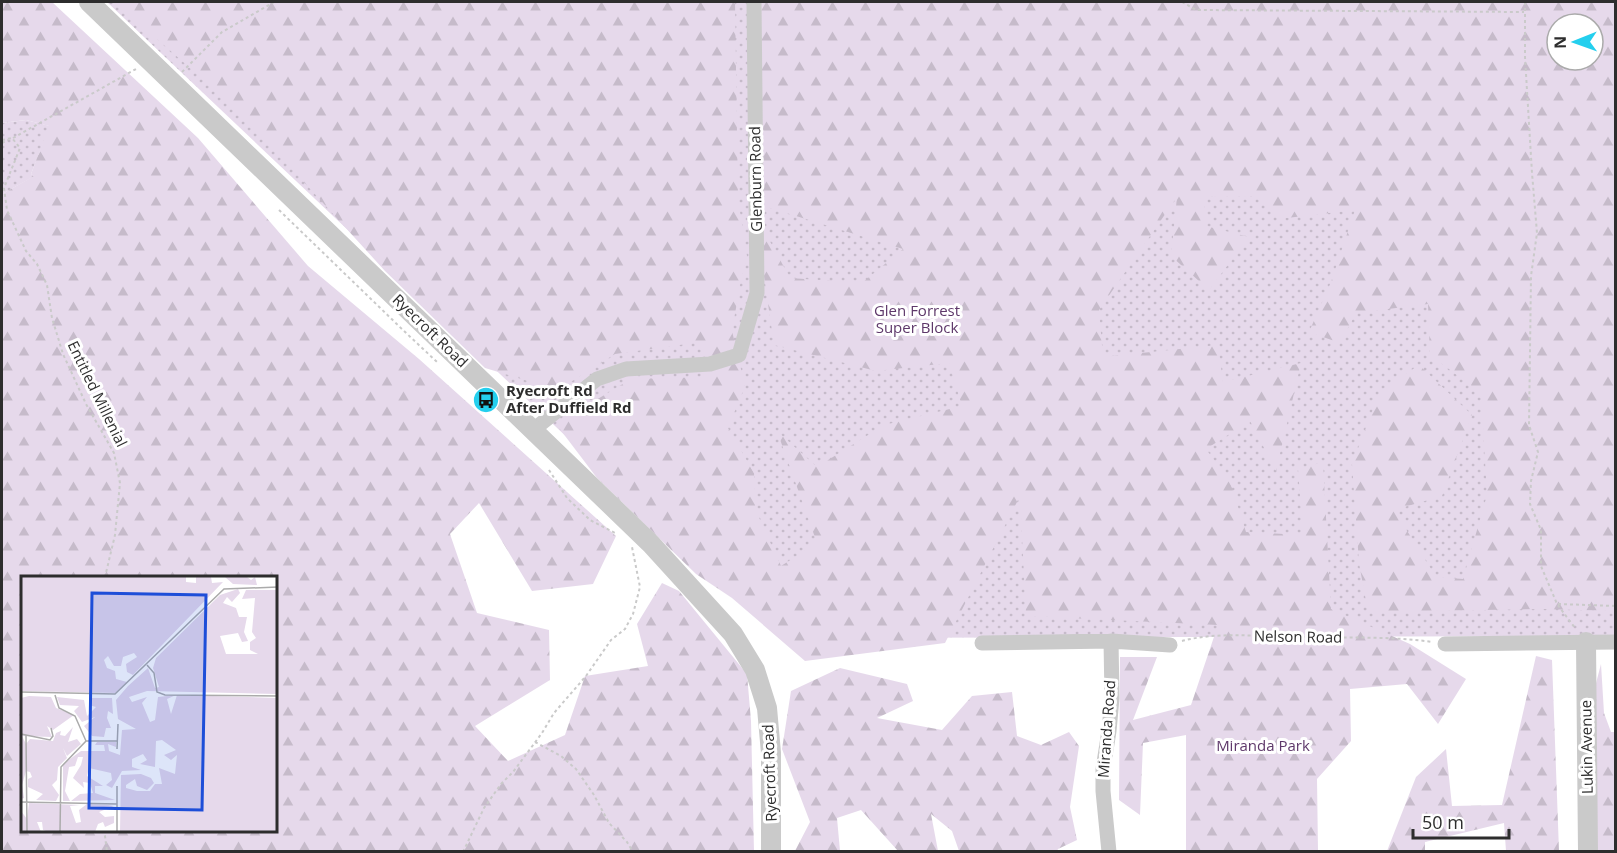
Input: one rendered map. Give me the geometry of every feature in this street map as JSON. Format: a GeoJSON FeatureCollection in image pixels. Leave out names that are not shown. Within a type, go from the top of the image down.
{"type":"FeatureCollection","features":[{"type":"Feature","properties":{"kind":"street","name":"Ryecroft Road"},"geometry":{"type":"LineString","coordinates":[[89,2],[651,544],[733,634],[755,670],[767,708],[771,753],[771,852]]}},
{"type":"Feature","properties":{"kind":"street","name":"Glenburn Road"},"geometry":{"type":"LineString","coordinates":[[533,430],[597,379],[626,369],[710,364],[739,355],[758,292],[754,2]]}},
{"type":"Feature","properties":{"kind":"street"},"geometry":{"type":"LineString","coordinates":[[982,643],[1111,641],[1170,645]]}},
{"type":"Feature","properties":{"kind":"street","name":"Miranda Road"},"geometry":{"type":"LineString","coordinates":[[1109,852],[1103,769],[1112,698],[1111,641]]}},
{"type":"Feature","properties":{"kind":"street","name":"Lukin Avenue"},"geometry":{"type":"LineString","coordinates":[[1586,642],[1588,852]]}},
{"type":"Feature","properties":{"kind":"street"},"geometry":{"type":"LineString","coordinates":[[1445,644],[1616,642]]}},
{"type":"Feature","properties":{"kind":"path"},"geometry":{"type":"LineString","coordinates":[[172,82],[222,32],[274,2]]}},
{"type":"Feature","properties":{"kind":"path"},"geometry":{"type":"LineString","coordinates":[[1182,2],[1196,10],[1524,12]]}},
{"type":"Feature","properties":{"kind":"path"},"geometry":{"type":"LineString","coordinates":[[1525,2],[1530,149],[1537,233],[1531,276],[1529,425],[1538,452],[1531,481],[1530,504],[1541,530],[1541,566],[1557,604],[1586,642]]}},
{"type":"Feature","properties":{"kind":"path"},"geometry":{"type":"LineString","coordinates":[[2,142],[136,69]]}},
{"type":"Feature","properties":{"kind":"path","name":"Entitled Millenial"},"geometry":{"type":"LineString","coordinates":[[12,138],[20,148],[3,189],[7,210],[26,251],[37,264],[47,285],[52,318],[63,354],[86,404],[114,453],[120,483],[115,535],[105,576]]}},
{"type":"Feature","properties":{"kind":"path"},"geometry":{"type":"LineString","coordinates":[[548,445],[541,457],[567,498],[590,519],[621,536]]}},
{"type":"Feature","properties":{"kind":"path"},"geometry":{"type":"LineString","coordinates":[[463,852],[484,808],[501,784],[513,772],[554,713],[586,676],[611,640],[625,629],[633,614],[640,587],[631,541]]}},
{"type":"Feature","properties":{"kind":"path"},"geometry":{"type":"LineString","coordinates":[[1557,604],[1616,606]]}},
{"type":"Feature","properties":{"kind":"path","name":"Nelson Road"},"geometry":{"type":"LineString","coordinates":[[1170,645],[1191,639],[1242,635],[1402,638],[1445,644]]}},
{"type":"Feature","properties":{"kind":"path"},"geometry":{"type":"LineString","coordinates":[[535,742],[561,756],[576,769],[594,795],[609,823],[633,852]]}},
{"type":"Feature","properties":{"kind":"path"},"geometry":{"type":"LineString","coordinates":[[103,832],[107,852]]}},
{"type":"Feature","properties":{"kind":"green space"},"geometry":{"type":"Polygon","coordinates":[[[2,2],[52,2],[198,138],[308,266],[419,359],[616,536],[593,584],[532,591],[479,503],[450,534],[477,613],[549,630],[550,680],[475,726],[508,761],[565,735],[585,676],[648,666],[637,624],[662,583],[679,591],[747,674],[751,721],[754,851],[2,851],[2,194],[34,176],[31,174],[49,126],[26,120],[2,123],[2,2]]]}},
{"type":"Feature","properties":{"kind":"green space","name":"Glen Forrest Super Block"},"geometry":{"type":"Polygon","coordinates":[[[107,2],[1615,2],[1615,636],[779,638],[107,2]]]}},
{"type":"Feature","properties":{"kind":"green space","name":"Glen Forrest Super Block"},"geometry":{"type":"Polygon","coordinates":[[[115,2],[735,2],[738,199],[747,256],[732,331],[745,386],[728,428],[754,473],[756,511],[781,566],[817,543],[777,431],[817,467],[884,425],[962,406],[949,363],[876,371],[774,345],[755,214],[790,278],[862,283],[903,249],[754,203],[754,2],[1615,2],[1615,611],[1543,609],[1368,612],[1359,563],[1352,464],[1380,391],[1419,365],[1472,415],[1442,496],[1394,510],[1436,577],[1463,579],[1487,495],[1481,393],[1430,355],[1428,304],[1356,313],[1340,343],[1309,332],[1331,282],[1355,210],[1278,219],[1256,196],[1204,197],[1206,226],[1249,237],[1209,290],[1171,256],[1177,197],[1099,310],[1103,357],[1218,345],[1223,382],[1301,363],[1276,471],[1250,421],[1206,449],[1230,482],[1246,532],[1303,535],[1298,469],[1323,462],[1331,609],[1410,644],[1466,679],[1438,724],[1407,684],[1350,689],[1351,741],[1317,779],[1318,851],[1186,851],[1186,735],[1143,743],[1140,815],[1119,800],[1120,657],[1157,657],[1133,720],[1191,705],[1218,625],[1026,616],[1020,496],[945,643],[805,661],[732,598],[696,574],[597,478],[556,424],[631,379],[709,377],[701,342],[615,354],[558,390],[485,368],[385,271],[241,113],[115,2]]]}},
{"type":"Feature","properties":{"kind":"green space"},"geometry":{"type":"Polygon","coordinates":[[[26,120],[50,126],[31,174],[35,176],[2,194],[2,123],[26,120]]]}},
{"type":"Feature","properties":{"kind":"green space"},"geometry":{"type":"Polygon","coordinates":[[[1536,656],[1552,660],[1559,851],[1506,851],[1504,823],[1425,842],[1425,851],[1387,851],[1416,777],[1446,749],[1452,806],[1502,805],[1536,656]]]}},
{"type":"Feature","properties":{"kind":"green space"},"geometry":{"type":"Polygon","coordinates":[[[1601,664],[1604,713],[1611,732],[1615,732],[1615,851],[1586,852],[1589,710],[1601,664]]]}},
{"type":"Feature","properties":{"kind":"green space"},"geometry":{"type":"Polygon","coordinates":[[[840,668],[907,684],[913,701],[877,718],[942,730],[972,696],[1012,692],[1017,736],[1041,745],[1069,732],[1079,746],[1070,807],[1077,840],[1057,851],[959,851],[952,831],[931,814],[938,851],[898,851],[861,810],[837,818],[840,851],[795,851],[810,822],[782,749],[791,691],[840,668]]]}},
{"type":"Feature","properties":{"kind":"place","name":"Ryecroft Rd After Duffield Rd"},"geometry":{"type":"Point","coordinates":[486,400]}},
{"type":"Feature","properties":{"kind":"park label","name":"Miranda Park"},"geometry":{"type":"Point","coordinates":[1263,746]}}]}
